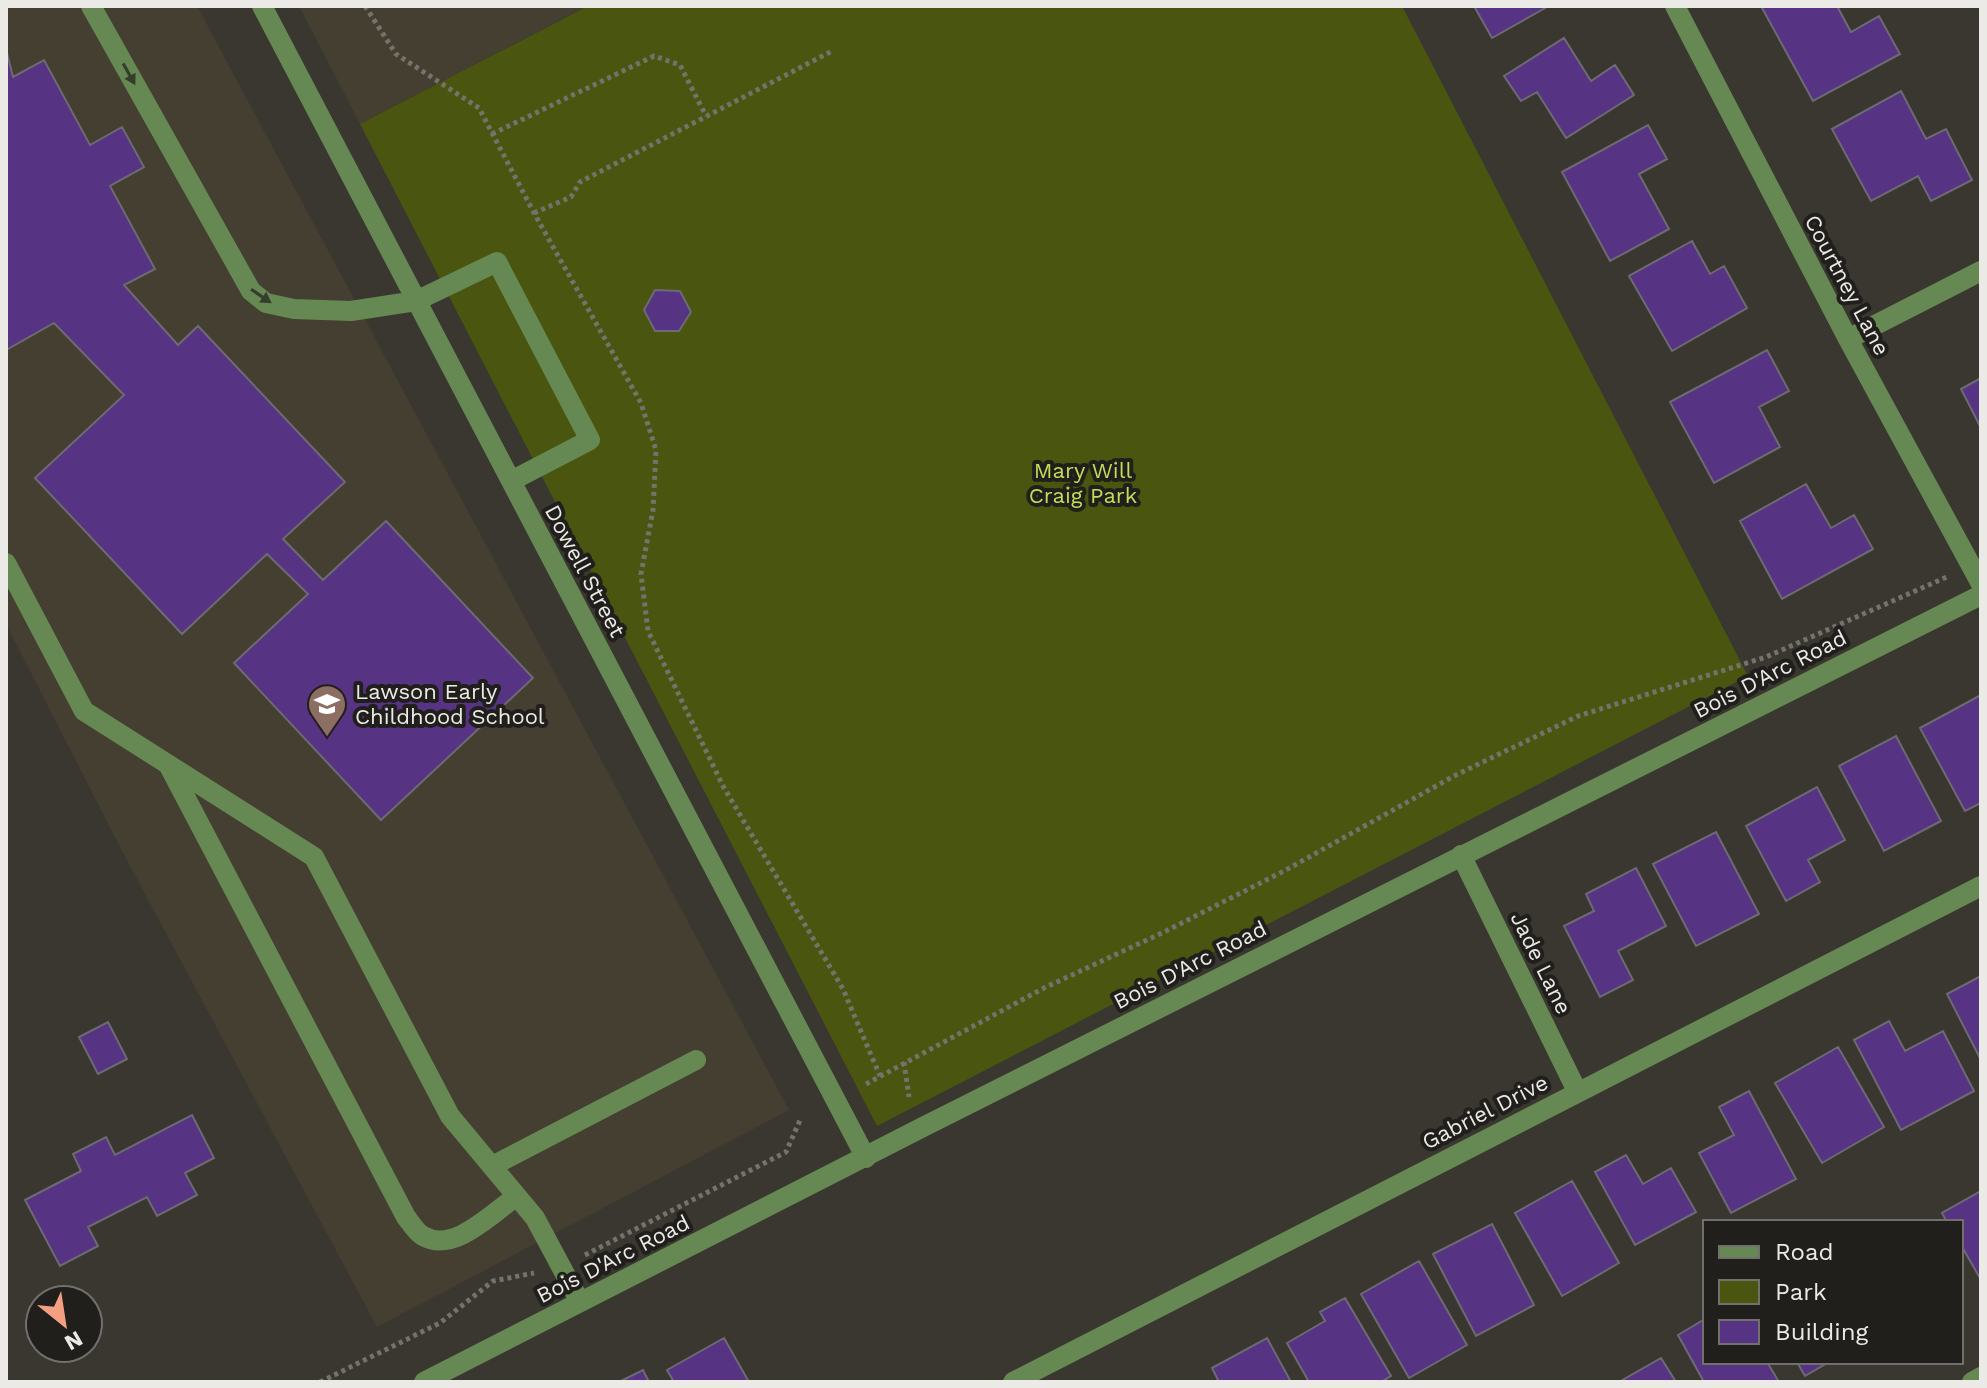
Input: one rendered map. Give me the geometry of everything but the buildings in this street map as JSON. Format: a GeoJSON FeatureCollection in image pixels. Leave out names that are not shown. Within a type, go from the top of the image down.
{"type":"FeatureCollection","features":[{"type":"Feature","properties":{"kind":"street"},"geometry":{"type":"LineString","coordinates":[[91,6],[251,291],[266,303],[294,309],[351,311],[416,301],[497,262],[590,440],[511,481]]}},
{"type":"Feature","properties":{"kind":"street","name":"Courtney Lane"},"geometry":{"type":"LineString","coordinates":[[1675,6],[1848,339],[1976,575]]}},
{"type":"Feature","properties":{"kind":"street","name":"Dowell Street"},"geometry":{"type":"LineString","coordinates":[[264,7],[866,1158]]}},
{"type":"Feature","properties":{"kind":"street"},"geometry":{"type":"LineString","coordinates":[[1848,339],[1981,271]]}},
{"type":"Feature","properties":{"kind":"street"},"geometry":{"type":"LineString","coordinates":[[6,563],[84,711],[314,857],[450,1116],[535,1218],[580,1302]]}},
{"type":"Feature","properties":{"kind":"street","name":"Bois D'Arc Road"},"geometry":{"type":"LineString","coordinates":[[424,1382],[462,1373],[580,1302],[1981,595]]}},
{"type":"Feature","properties":{"kind":"street"},"geometry":{"type":"LineString","coordinates":[[169,765],[406,1217],[421,1235],[441,1243],[462,1236],[517,1196]]}},
{"type":"Feature","properties":{"kind":"street","name":"Jade Lane"},"geometry":{"type":"LineString","coordinates":[[1461,855],[1577,1091]]}},
{"type":"Feature","properties":{"kind":"street","name":"Gabriel Drive"},"geometry":{"type":"LineString","coordinates":[[1013,1382],[1981,886]]}},
{"type":"Feature","properties":{"kind":"street"},"geometry":{"type":"LineString","coordinates":[[492,1166],[696,1060]]}},
{"type":"Feature","properties":{"kind":"street"},"geometry":{"type":"LineString","coordinates":[[1972,1382],[1981,1377]]}},
{"type":"Feature","properties":{"kind":"path"},"geometry":{"type":"LineString","coordinates":[[365,6],[396,54],[479,108],[641,403],[656,450],[653,510],[641,574],[648,631],[723,786],[843,989],[880,1076]]}},
{"type":"Feature","properties":{"kind":"path"},"geometry":{"type":"LineString","coordinates":[[534,213],[571,197],[580,182],[834,50]]}},
{"type":"Feature","properties":{"kind":"path"},"geometry":{"type":"LineString","coordinates":[[492,134],[654,56],[680,65],[706,116]]}},
{"type":"Feature","properties":{"kind":"path"},"geometry":{"type":"LineString","coordinates":[[866,1084],[1044,988],[1284,871],[1454,776],[1578,716],[1766,657],[1976,575]]}},
{"type":"Feature","properties":{"kind":"path"},"geometry":{"type":"LineString","coordinates":[[904,1062],[909,1097]]}},
{"type":"Feature","properties":{"kind":"shaded area","name":"Lawson Early Childhood School"},"geometry":{"type":"Polygon","coordinates":[[[6,6],[197,6],[789,1110],[377,1327],[122,851],[6,624],[6,6]]]}},
{"type":"Feature","properties":{"kind":"shaded area"},"geometry":{"type":"Polygon","coordinates":[[[299,6],[587,6],[360,124],[299,6]]]}},
{"type":"Feature","properties":{"kind":"green space","name":"Mary Will Craig Park"},"geometry":{"type":"Polygon","coordinates":[[[588,6],[1402,6],[1748,676],[877,1126],[360,124],[588,6]]]}},
{"type":"Feature","properties":{"kind":"place","name":"Lawson Early Childhood School"},"geometry":{"type":"Point","coordinates":[327,738]}}]}
